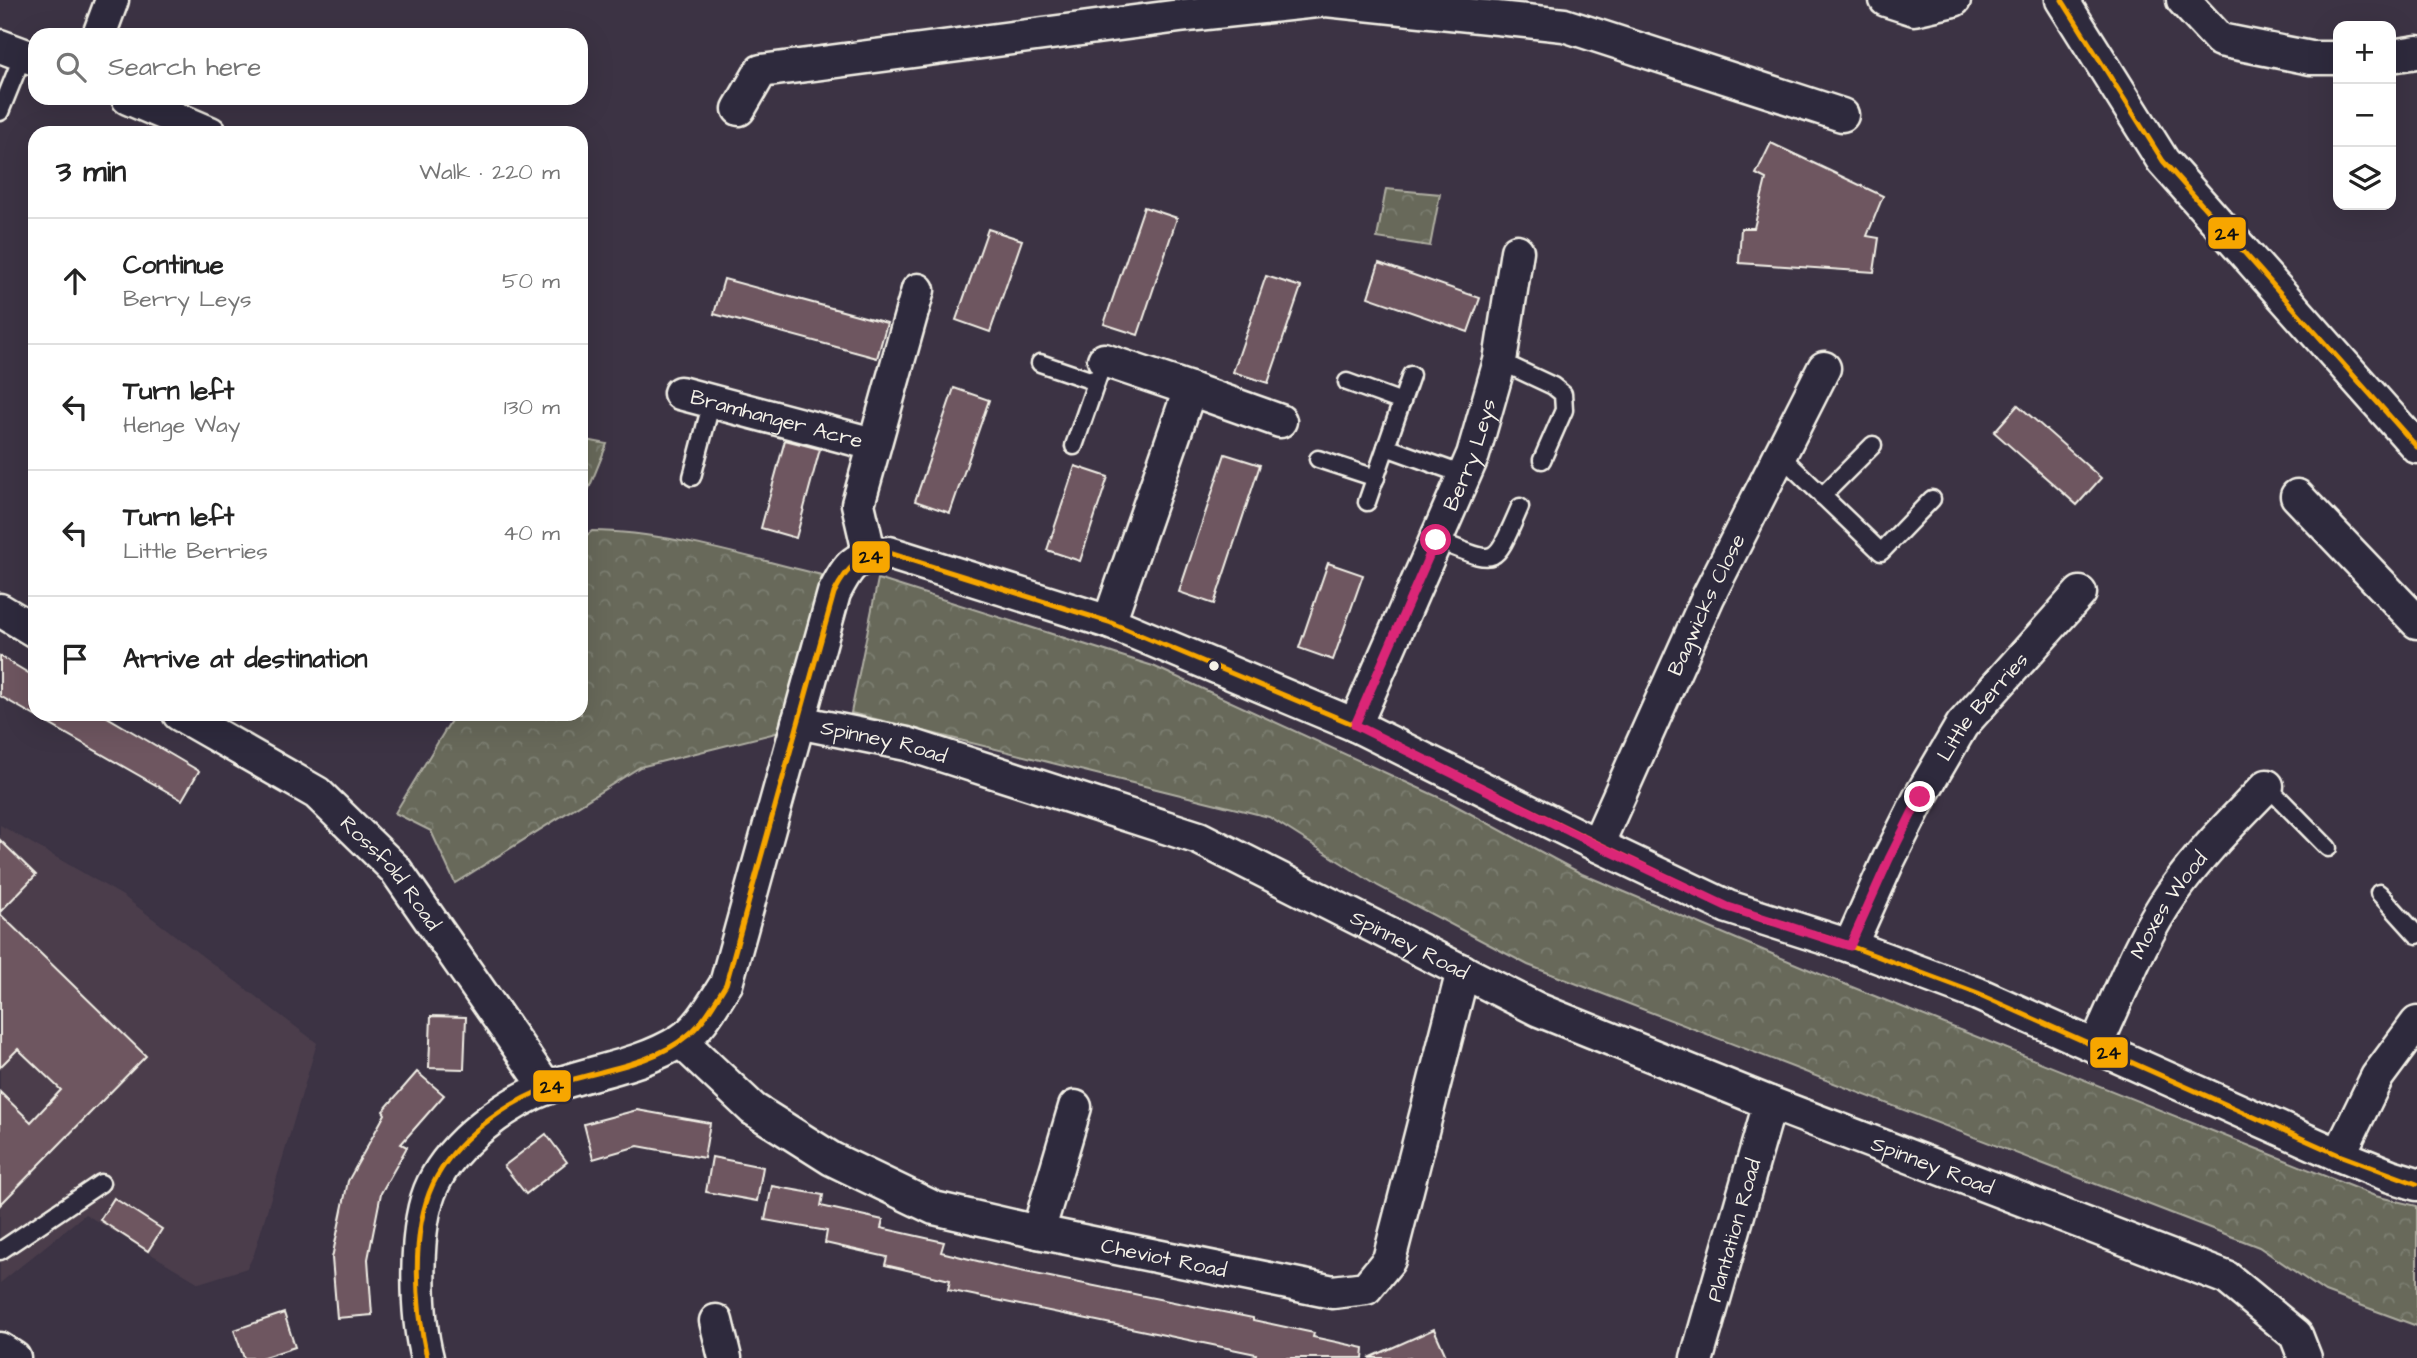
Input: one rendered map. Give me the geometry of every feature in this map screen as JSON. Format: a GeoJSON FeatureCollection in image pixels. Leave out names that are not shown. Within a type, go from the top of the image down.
{"type":"FeatureCollection","features":[{"type":"Feature","properties":{"kind":"street"},"geometry":{"type":"LineString","coordinates":[[102,28],[112,0]]}},
{"type":"Feature","properties":{"kind":"street"},"geometry":{"type":"LineString","coordinates":[[739,108],[761,71],[1180,16],[1326,0],[1564,24],[1842,115]]}},
{"type":"Feature","properties":{"kind":"street"},"geometry":{"type":"LineString","coordinates":[[1886,0],[1914,9],[1954,0]]}},
{"type":"Feature","properties":{"kind":"street"},"geometry":{"type":"LineString","coordinates":[[2063,0],[2163,161],[2417,447]]}},
{"type":"Feature","properties":{"kind":"street"},"geometry":{"type":"LineString","coordinates":[[2183,0],[2220,40],[2311,58],[2333,58]]}},
{"type":"Feature","properties":{"kind":"street"},"geometry":{"type":"LineString","coordinates":[[2396,55],[2417,52]]}},
{"type":"Feature","properties":{"kind":"street"},"geometry":{"type":"LineString","coordinates":[[144,105],[194,126]]}},
{"type":"Feature","properties":{"kind":"street","name":"Berry Leys"},"geometry":{"type":"LineString","coordinates":[[1355,725],[1473,454],[1500,361],[1517,251]]}},
{"type":"Feature","properties":{"kind":"street","name":"Bramhanger Acre"},"geometry":{"type":"LineString","coordinates":[[870,556],[858,504],[918,290]]}},
{"type":"Feature","properties":{"kind":"street","name":"Bagwicks Close"},"geometry":{"type":"LineString","coordinates":[[1597,845],[1708,597],[1824,368]]}},
{"type":"Feature","properties":{"kind":"street"},"geometry":{"type":"LineString","coordinates":[[1100,371],[1190,389],[1280,421]]}},
{"type":"Feature","properties":{"kind":"street"},"geometry":{"type":"LineString","coordinates":[[1109,622],[1190,389]]}},
{"type":"Feature","properties":{"kind":"street","name":"Bramhanger Acre"},"geometry":{"type":"LineString","coordinates":[[680,393],[873,444]]}},
{"type":"Feature","properties":{"kind":"street"},"geometry":{"type":"LineString","coordinates":[[2298,496],[2417,622]]}},
{"type":"Feature","properties":{"kind":"street"},"geometry":{"type":"LineString","coordinates":[[798,722],[834,593],[848,566],[870,556],[889,553],[1109,622],[1355,725],[1728,907],[1850,946],[1978,994],[2339,1155],[2417,1184]]}},
{"type":"Feature","properties":{"kind":"street","name":"Little Berries"},"geometry":{"type":"LineString","coordinates":[[1850,946],[1914,809],[1962,725],[2080,593]]}},
{"type":"Feature","properties":{"kind":"street"},"geometry":{"type":"LineString","coordinates":[[0,610],[28,627]]}},
{"type":"Feature","properties":{"kind":"street","name":"Rossfold Road"},"geometry":{"type":"LineString","coordinates":[[191,721],[317,793],[395,869],[547,1088]]}},
{"type":"Feature","properties":{"kind":"street","name":"Spinney Road"},"geometry":{"type":"LineString","coordinates":[[681,1041],[701,1022],[726,984],[798,722],[907,744],[1199,838],[1539,1010],[1770,1103],[2227,1278],[2296,1335],[2305,1358]]}},
{"type":"Feature","properties":{"kind":"street","name":"Moxes Wood"},"geometry":{"type":"LineString","coordinates":[[2096,1045],[2139,951],[2169,897],[2207,847],[2267,786]]}},
{"type":"Feature","properties":{"kind":"street","name":"Cheviot Road"},"geometry":{"type":"LineString","coordinates":[[681,1041],[753,1110],[832,1159],[934,1208],[1333,1292],[1366,1288],[1389,1260],[1463,971]]}},
{"type":"Feature","properties":{"kind":"street"},"geometry":{"type":"LineString","coordinates":[[2339,1155],[2377,1077],[2417,1023]]}},
{"type":"Feature","properties":{"kind":"street"},"geometry":{"type":"LineString","coordinates":[[422,1357],[418,1300],[420,1233],[432,1185],[453,1154],[488,1120],[547,1088],[653,1055],[681,1041]]}},
{"type":"Feature","properties":{"kind":"street","name":"Plantation Road"},"geometry":{"type":"LineString","coordinates":[[1697,1358],[1770,1103]]}},
{"type":"Feature","properties":{"kind":"street"},"geometry":{"type":"LineString","coordinates":[[1038,1232],[1076,1107]]}},
{"type":"Feature","properties":{"kind":"street"},"geometry":{"type":"LineString","coordinates":[[716,1321],[725,1358]]}},
{"type":"Feature","properties":{"kind":"street"},"geometry":{"type":"LineString","coordinates":[[0,1349],[14,1358]]}},
{"type":"Feature","properties":{"kind":"lane"},"geometry":{"type":"LineString","coordinates":[[0,113],[19,53]]}},
{"type":"Feature","properties":{"kind":"lane"},"geometry":{"type":"LineString","coordinates":[[1500,361],[1553,386],[1563,394],[1564,410],[1542,460]]}},
{"type":"Feature","properties":{"kind":"lane"},"geometry":{"type":"LineString","coordinates":[[1040,363],[1100,371],[1074,446]]}},
{"type":"Feature","properties":{"kind":"lane"},"geometry":{"type":"LineString","coordinates":[[1367,502],[1411,375]]}},
{"type":"Feature","properties":{"kind":"lane"},"geometry":{"type":"LineString","coordinates":[[1346,382],[1402,402]]}},
{"type":"Feature","properties":{"kind":"lane"},"geometry":{"type":"LineString","coordinates":[[692,477],[712,401]]}},
{"type":"Feature","properties":{"kind":"lane"},"geometry":{"type":"LineString","coordinates":[[1822,496],[1873,445]]}},
{"type":"Feature","properties":{"kind":"lane"},"geometry":{"type":"LineString","coordinates":[[1386,447],[1464,475]]}},
{"type":"Feature","properties":{"kind":"lane"},"geometry":{"type":"LineString","coordinates":[[1780,455],[1881,552],[1932,499]]}},
{"type":"Feature","properties":{"kind":"lane"},"geometry":{"type":"LineString","coordinates":[[1318,459],[1376,478]]}},
{"type":"Feature","properties":{"kind":"lane"},"geometry":{"type":"LineString","coordinates":[[1436,540],[1484,558],[1493,558],[1500,552],[1520,507]]}},
{"type":"Feature","properties":{"kind":"lane"},"geometry":{"type":"LineString","coordinates":[[2267,786],[2328,848]]}},
{"type":"Feature","properties":{"kind":"lane"},"geometry":{"type":"LineString","coordinates":[[2379,892],[2417,935]]}},
{"type":"Feature","properties":{"kind":"lane"},"geometry":{"type":"LineString","coordinates":[[0,1251],[101,1183]]}},
{"type":"Feature","properties":{"kind":"shaded area"},"geometry":{"type":"Polygon","coordinates":[[[0,825],[123,896],[317,1043],[254,1254],[247,1268],[199,1283],[85,1214],[0,1283],[0,825]]]}},
{"type":"Feature","properties":{"kind":"green space"},"geometry":{"type":"Polygon","coordinates":[[[1386,189],[1440,194],[1430,246],[1377,238],[1386,189]]]}},
{"type":"Feature","properties":{"kind":"green space"},"geometry":{"type":"Polygon","coordinates":[[[588,440],[607,444],[588,491],[588,440]]]}},
{"type":"Feature","properties":{"kind":"green space"},"geometry":{"type":"Polygon","coordinates":[[[592,531],[620,532],[678,540],[822,575],[788,730],[640,767],[455,883],[431,831],[395,813],[451,721],[588,721],[588,534],[592,531]]]}},
{"type":"Feature","properties":{"kind":"green space"},"geometry":{"type":"Polygon","coordinates":[[[878,579],[1153,666],[1449,802],[1582,874],[1822,975],[2375,1196],[2417,1206],[2417,1326],[2325,1292],[2259,1247],[1528,965],[1378,886],[1269,817],[851,713],[878,579]]]}},
{"type":"Feature","properties":{"kind":"building"},"geometry":{"type":"Polygon","coordinates":[[[1771,143],[1883,196],[1867,236],[1879,238],[1874,272],[1739,263],[1741,228],[1754,228],[1766,179],[1756,174],[1771,143]]]}},
{"type":"Feature","properties":{"kind":"building"},"geometry":{"type":"Polygon","coordinates":[[[1144,207],[1177,218],[1138,335],[1104,324],[1144,207]]]}},
{"type":"Feature","properties":{"kind":"building"},"geometry":{"type":"Polygon","coordinates":[[[988,229],[1022,240],[990,332],[956,320],[988,229]]]}},
{"type":"Feature","properties":{"kind":"building"},"geometry":{"type":"Polygon","coordinates":[[[1379,263],[1480,298],[1468,332],[1368,297],[1379,263]]]}},
{"type":"Feature","properties":{"kind":"building"},"geometry":{"type":"Polygon","coordinates":[[[1266,276],[1301,287],[1268,383],[1233,372],[1266,276]]]}},
{"type":"Feature","properties":{"kind":"building"},"geometry":{"type":"Polygon","coordinates":[[[724,279],[887,323],[877,358],[714,314],[724,279]]]}},
{"type":"Feature","properties":{"kind":"building"},"geometry":{"type":"Polygon","coordinates":[[[954,388],[989,400],[950,513],[915,501],[954,388]]]}},
{"type":"Feature","properties":{"kind":"building"},"geometry":{"type":"Polygon","coordinates":[[[2018,405],[2101,478],[2077,505],[1994,432],[2018,405]]]}},
{"type":"Feature","properties":{"kind":"building"},"geometry":{"type":"Polygon","coordinates":[[[785,440],[820,449],[796,538],[761,528],[785,440]]]}},
{"type":"Feature","properties":{"kind":"building"},"geometry":{"type":"Polygon","coordinates":[[[1225,454],[1260,465],[1214,604],[1179,592],[1225,454]]]}},
{"type":"Feature","properties":{"kind":"building"},"geometry":{"type":"Polygon","coordinates":[[[1075,466],[1108,477],[1080,561],[1047,550],[1075,466]]]}},
{"type":"Feature","properties":{"kind":"building"},"geometry":{"type":"Polygon","coordinates":[[[1328,563],[1363,575],[1333,660],[1299,648],[1328,563]]]}},
{"type":"Feature","properties":{"kind":"building"},"geometry":{"type":"Polygon","coordinates":[[[0,656],[28,673],[28,712],[0,696],[0,656]]]}},
{"type":"Feature","properties":{"kind":"building"},"geometry":{"type":"Polygon","coordinates":[[[44,721],[114,721],[199,771],[182,800],[44,721]]]}},
{"type":"Feature","properties":{"kind":"building"},"geometry":{"type":"Polygon","coordinates":[[[0,840],[36,875],[0,912],[0,840]]]}},
{"type":"Feature","properties":{"kind":"building"},"geometry":{"type":"Polygon","coordinates":[[[0,914],[146,1056],[0,1205],[0,1092],[31,1122],[61,1090],[18,1049],[0,1067],[0,914]]]}},
{"type":"Feature","properties":{"kind":"building"},"geometry":{"type":"Polygon","coordinates":[[[431,1016],[466,1017],[464,1069],[429,1068],[431,1016]]]}},
{"type":"Feature","properties":{"kind":"building"},"geometry":{"type":"Polygon","coordinates":[[[417,1072],[444,1095],[401,1144],[407,1147],[381,1193],[368,1259],[372,1315],[337,1318],[332,1258],[348,1181],[385,1114],[383,1111],[417,1072]]]}},
{"type":"Feature","properties":{"kind":"building"},"geometry":{"type":"Polygon","coordinates":[[[637,1110],[710,1123],[704,1158],[638,1146],[593,1159],[584,1124],[637,1110]]]}},
{"type":"Feature","properties":{"kind":"building"},"geometry":{"type":"Polygon","coordinates":[[[546,1134],[567,1162],[526,1194],[504,1166],[546,1134]]]}},
{"type":"Feature","properties":{"kind":"building"},"geometry":{"type":"Polygon","coordinates":[[[712,1157],[763,1167],[757,1201],[706,1192],[712,1157]]]}},
{"type":"Feature","properties":{"kind":"building"},"geometry":{"type":"Polygon","coordinates":[[[772,1186],[823,1195],[821,1206],[883,1220],[881,1228],[944,1242],[941,1252],[1314,1333],[1313,1337],[1364,1348],[1363,1358],[1255,1358],[1256,1354],[948,1290],[950,1280],[885,1265],[887,1257],[825,1243],[827,1231],[765,1220],[772,1186]]]}},
{"type":"Feature","properties":{"kind":"building"},"geometry":{"type":"Polygon","coordinates":[[[114,1198],[162,1229],[148,1251],[100,1220],[114,1198]]]}},
{"type":"Feature","properties":{"kind":"building"},"geometry":{"type":"Polygon","coordinates":[[[284,1313],[295,1347],[261,1358],[244,1358],[234,1330],[284,1313]]]}},
{"type":"Feature","properties":{"kind":"building"},"geometry":{"type":"Polygon","coordinates":[[[1434,1329],[1447,1358],[1369,1358],[1434,1329]]]}},
{"type":"Feature","properties":{"kind":"transit line","name":"24"},"geometry":{"type":"LineString","coordinates":[[2062,0],[2163,161],[2417,447]]}},
{"type":"Feature","properties":{"kind":"transit line","name":"24"},"geometry":{"type":"LineString","coordinates":[[427,1358],[418,1293],[418,1247],[426,1203],[442,1168],[467,1138],[515,1103],[566,1081],[621,1067],[657,1054],[688,1035],[704,1018],[726,984],[834,593],[844,575],[855,564],[869,557],[889,553],[1109,622],[1355,725],[1728,907],[1850,946],[1978,994],[2339,1155],[2417,1184]]}},
{"type":"Feature","properties":{"kind":"route"},"geometry":{"type":"LineString","coordinates":[[1436,540],[1355,725],[1728,907],[1850,946],[1920,797]]}}]}
